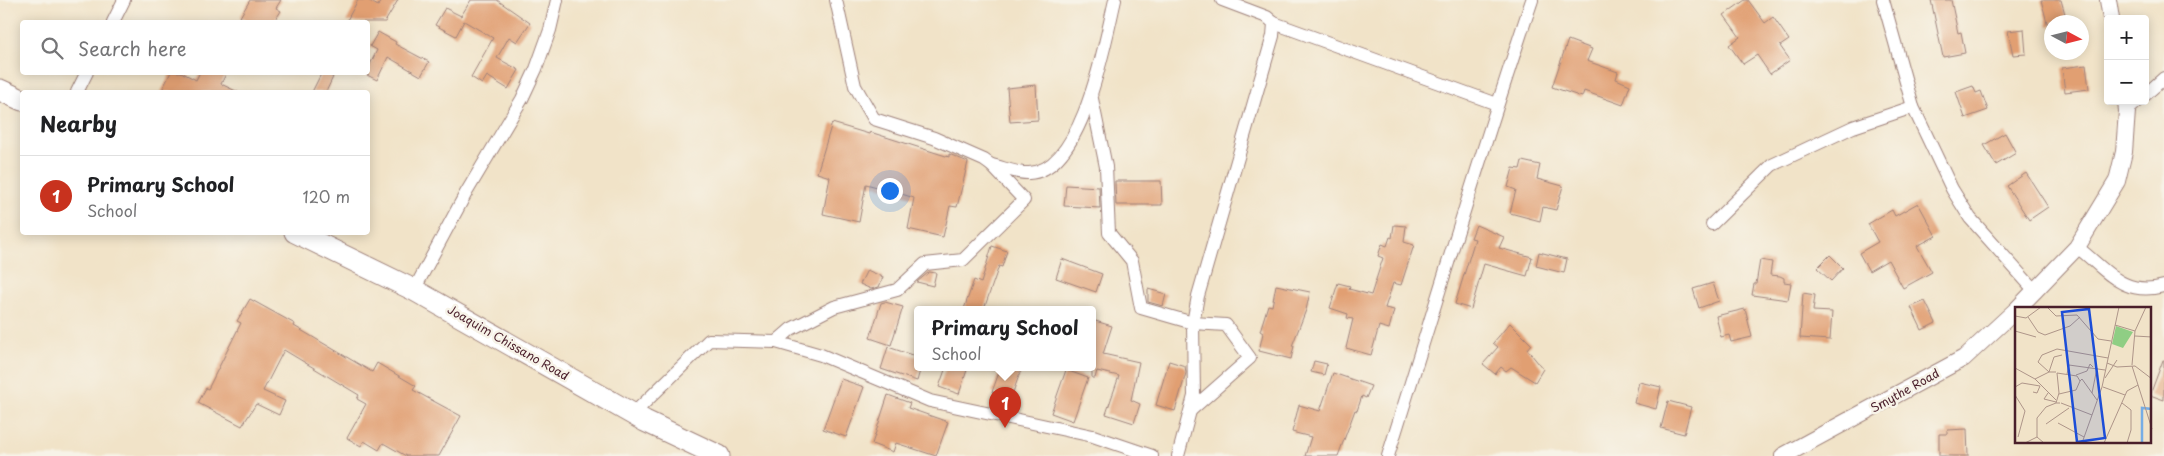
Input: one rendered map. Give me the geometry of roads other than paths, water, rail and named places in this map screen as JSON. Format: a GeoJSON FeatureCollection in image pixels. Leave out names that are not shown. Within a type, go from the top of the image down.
{"type":"FeatureCollection","features":[{"type":"Feature","properties":{"kind":"highway"},"geometry":{"type":"LineString","coordinates":[[0,90],[20,99]]}},
{"type":"Feature","properties":{"kind":"highway","name":"Joaquim Chissano Road"},"geometry":{"type":"LineString","coordinates":[[301,235],[414,290],[633,414],[718,456]]}},
{"type":"Feature","properties":{"kind":"street"},"geometry":{"type":"LineString","coordinates":[[113,20],[124,0]]}},
{"type":"Feature","properties":{"kind":"street"},"geometry":{"type":"LineString","coordinates":[[414,290],[466,193],[522,99],[539,61],[558,0]]}},
{"type":"Feature","properties":{"kind":"street"},"geometry":{"type":"LineString","coordinates":[[836,0],[855,86],[874,119],[934,138],[991,165],[1029,174],[1050,167],[1068,145],[1083,119],[1116,0]]}},
{"type":"Feature","properties":{"kind":"street"},"geometry":{"type":"LineString","coordinates":[[1222,0],[1267,17],[1274,23],[1497,104]]}},
{"type":"Feature","properties":{"kind":"street"},"geometry":{"type":"LineString","coordinates":[[1388,456],[1497,104],[1532,0]]}},
{"type":"Feature","properties":{"kind":"street"},"geometry":{"type":"LineString","coordinates":[[1884,0],[1913,107],[1952,189],[1970,218],[2036,292]]}},
{"type":"Feature","properties":{"kind":"street"},"geometry":{"type":"LineString","coordinates":[[2108,0],[2110,15]]}},
{"type":"Feature","properties":{"kind":"street"},"geometry":{"type":"LineString","coordinates":[[1178,456],[1192,410],[1194,396],[1193,323],[1198,296],[1274,36],[1274,23]]}},
{"type":"Feature","properties":{"kind":"street"},"geometry":{"type":"LineString","coordinates":[[78,90],[86,75]]}},
{"type":"Feature","properties":{"kind":"street"},"geometry":{"type":"LineString","coordinates":[[2149,91],[2164,78]]}},
{"type":"Feature","properties":{"kind":"street"},"geometry":{"type":"LineString","coordinates":[[1091,94],[1106,167],[1109,232],[1132,261],[1141,308],[1193,323],[1226,325],[1250,358],[1192,410]]}},
{"type":"Feature","properties":{"kind":"street","name":"Smythe Road"},"geometry":{"type":"LineString","coordinates":[[2019,307],[2036,292],[2077,247],[2116,181],[2124,152],[2130,105]]}},
{"type":"Feature","properties":{"kind":"street"},"geometry":{"type":"LineString","coordinates":[[1712,224],[1772,165],[1853,126],[1913,107]]}},
{"type":"Feature","properties":{"kind":"street"},"geometry":{"type":"LineString","coordinates":[[776,342],[791,329],[834,307],[897,290],[925,264],[963,260],[1024,200],[991,165]]}},
{"type":"Feature","properties":{"kind":"street"},"geometry":{"type":"LineString","coordinates":[[2077,247],[2114,278],[2132,288],[2148,290],[2164,286]]}},
{"type":"Feature","properties":{"kind":"street","name":"Smythe Road"},"geometry":{"type":"LineString","coordinates":[[1782,456],[1964,358],[2015,311]]}},
{"type":"Feature","properties":{"kind":"street"},"geometry":{"type":"LineString","coordinates":[[633,414],[709,340],[776,342],[821,355],[930,400],[1093,436],[1152,456]]}},
{"type":"Feature","properties":{"kind":"place","name":"Primary School"},"geometry":{"type":"Point","coordinates":[1005,428]}}]}
